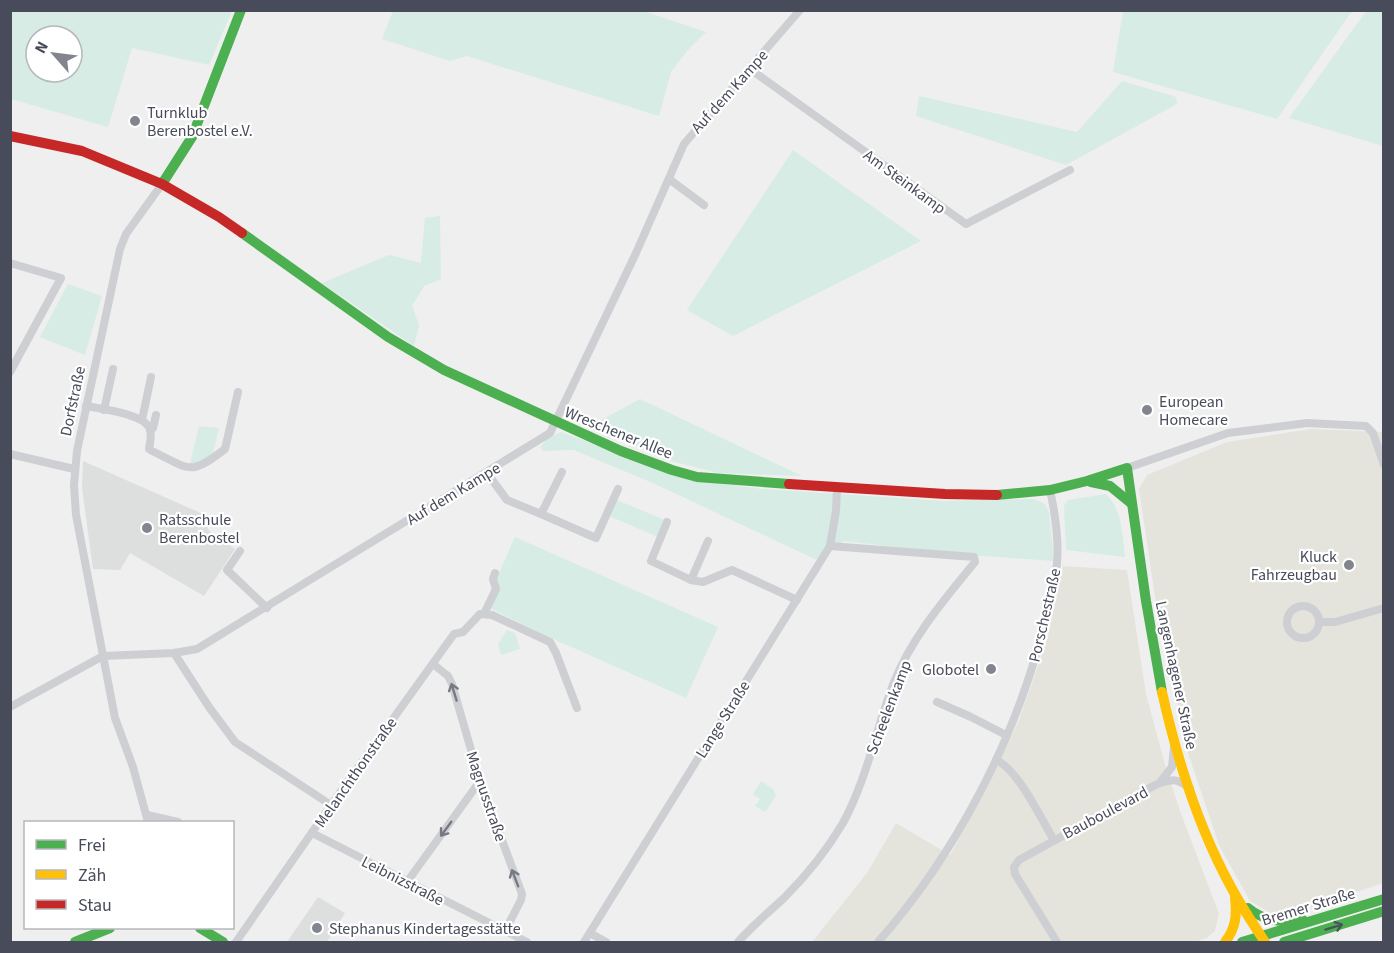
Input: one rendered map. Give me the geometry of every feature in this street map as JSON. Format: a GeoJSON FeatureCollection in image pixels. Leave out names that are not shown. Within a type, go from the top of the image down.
{"type":"FeatureCollection","features":[{"type":"Feature","properties":{"kind":"street","name":"Dorfstraße"},"geometry":{"type":"LineString","coordinates":[[148,819],[133,767],[115,718],[76,515],[74,469],[120,249],[126,234],[192,137],[241,10]]}},
{"type":"Feature","properties":{"kind":"street","name":"Auf dem Kampe"},"geometry":{"type":"LineString","coordinates":[[103,656],[197,650],[550,433],[689,137],[800,10]]}},
{"type":"Feature","properties":{"kind":"street","name":"Am Steinkamp"},"geometry":{"type":"LineString","coordinates":[[750,69],[966,224],[1070,170]]}},
{"type":"Feature","properties":{"kind":"street","name":"Wreschener Allee"},"geometry":{"type":"LineString","coordinates":[[10,135],[82,151],[162,184],[219,217],[388,337],[444,370],[651,463],[697,477],[735,482],[997,495],[1050,490],[1087,482],[1127,468]]}},
{"type":"Feature","properties":{"kind":"street"},"geometry":{"type":"LineString","coordinates":[[669,179],[704,205]]}},
{"type":"Feature","properties":{"kind":"street"},"geometry":{"type":"LineString","coordinates":[[10,263],[62,278],[10,372]]}},
{"type":"Feature","properties":{"kind":"street"},"geometry":{"type":"LineString","coordinates":[[104,410],[113,369]]}},
{"type":"Feature","properties":{"kind":"street"},"geometry":{"type":"LineString","coordinates":[[142,420],[151,377]]}},
{"type":"Feature","properties":{"kind":"street"},"geometry":{"type":"LineString","coordinates":[[86,406],[142,420],[152,435],[150,449],[152,451],[185,467],[199,467],[225,449],[238,392]]}},
{"type":"Feature","properties":{"kind":"street"},"geometry":{"type":"LineString","coordinates":[[150,430],[153,428],[156,415]]}},
{"type":"Feature","properties":{"kind":"street"},"geometry":{"type":"LineString","coordinates":[[1127,468],[1228,433],[1306,423],[1363,425],[1369,428],[1373,433],[1383,465]]}},
{"type":"Feature","properties":{"kind":"street"},"geometry":{"type":"LineString","coordinates":[[10,454],[74,469]]}},
{"type":"Feature","properties":{"kind":"street","name":"Langenhagener Straße"},"geometry":{"type":"LineString","coordinates":[[1127,468],[1150,632],[1174,736],[1212,846],[1235,894],[1263,940]]}},
{"type":"Feature","properties":{"kind":"street"},"geometry":{"type":"LineString","coordinates":[[541,514],[562,472]]}},
{"type":"Feature","properties":{"kind":"street"},"geometry":{"type":"LineString","coordinates":[[487,473],[507,500],[596,537],[618,489]]}},
{"type":"Feature","properties":{"kind":"street"},"geometry":{"type":"LineString","coordinates":[[1087,482],[1117,489],[1132,504]]}},
{"type":"Feature","properties":{"kind":"street","name":"Lange Straße"},"geometry":{"type":"LineString","coordinates":[[584,942],[830,546],[837,488]]}},
{"type":"Feature","properties":{"kind":"street","name":"Porschestraße"},"geometry":{"type":"LineString","coordinates":[[878,942],[916,896],[944,855],[996,760],[1034,662],[1057,563],[1057,536],[1050,490]]}},
{"type":"Feature","properties":{"kind":"street"},"geometry":{"type":"LineString","coordinates":[[668,522],[651,561],[691,580],[704,582],[732,570],[797,600]]}},
{"type":"Feature","properties":{"kind":"street"},"geometry":{"type":"LineString","coordinates":[[691,580],[708,542]]}},
{"type":"Feature","properties":{"kind":"street","name":"Scheelenkamp"},"geometry":{"type":"LineString","coordinates":[[738,942],[753,925],[793,889],[824,852],[842,825],[858,790],[902,664],[932,615],[975,562],[974,557],[830,546]]}},
{"type":"Feature","properties":{"kind":"street"},"geometry":{"type":"LineString","coordinates":[[240,551],[227,570],[267,608]]}},
{"type":"Feature","properties":{"kind":"street","name":"Melanchthonstraße"},"geometry":{"type":"LineString","coordinates":[[236,942],[454,634],[463,632],[477,616],[484,614],[496,589],[493,579],[495,573]]}},
{"type":"Feature","properties":{"kind":"street"},"geometry":{"type":"LineString","coordinates":[[1299,607],[1311,609],[1319,622],[1315,633],[1307,638],[1293,635],[1287,625],[1290,613],[1299,607]]}},
{"type":"Feature","properties":{"kind":"street"},"geometry":{"type":"LineString","coordinates":[[1319,622],[1335,622],[1383,608]]}},
{"type":"Feature","properties":{"kind":"street"},"geometry":{"type":"LineString","coordinates":[[484,614],[492,615],[550,642],[577,708]]}},
{"type":"Feature","properties":{"kind":"street"},"geometry":{"type":"LineString","coordinates":[[174,653],[235,742],[331,805]]}},
{"type":"Feature","properties":{"kind":"street"},"geometry":{"type":"LineString","coordinates":[[10,707],[103,656]]}},
{"type":"Feature","properties":{"kind":"street","name":"Magnusstraße"},"geometry":{"type":"LineString","coordinates":[[433,664],[448,676],[452,684],[480,781],[522,894],[505,931]]}},
{"type":"Feature","properties":{"kind":"street"},"geometry":{"type":"LineString","coordinates":[[936,702],[1006,735]]}},
{"type":"Feature","properties":{"kind":"street","name":"Bauboulevard"},"geometry":{"type":"LineString","coordinates":[[1057,942],[1015,874],[1014,867],[1019,860],[1157,784],[1173,767],[1174,736]]}},
{"type":"Feature","properties":{"kind":"street","name":"Bauboulevard"},"geometry":{"type":"LineString","coordinates":[[996,760],[1007,767],[1016,778],[1054,840]]}},
{"type":"Feature","properties":{"kind":"street","name":"Bauboulevard"},"geometry":{"type":"LineString","coordinates":[[1157,784],[1179,780],[1191,789]]}},
{"type":"Feature","properties":{"kind":"street"},"geometry":{"type":"LineString","coordinates":[[407,882],[480,781]]}},
{"type":"Feature","properties":{"kind":"street"},"geometry":{"type":"LineString","coordinates":[[148,819],[168,821]]}},
{"type":"Feature","properties":{"kind":"street","name":"Leibnizstraße"},"geometry":{"type":"LineString","coordinates":[[312,833],[526,942]]}},
{"type":"Feature","properties":{"kind":"street"},"geometry":{"type":"LineString","coordinates":[[1235,894],[1257,916],[1267,921],[1284,922],[1321,918]]}},
{"type":"Feature","properties":{"kind":"street"},"geometry":{"type":"LineString","coordinates":[[1226,942],[1235,927],[1237,917],[1235,894]]}},
{"type":"Feature","properties":{"kind":"street","name":"Bremer Straße"},"geometry":{"type":"LineString","coordinates":[[1242,942],[1263,940],[1321,918],[1383,899]]}},
{"type":"Feature","properties":{"kind":"street","name":"Bremer Straße"},"geometry":{"type":"LineString","coordinates":[[1284,942],[1305,938],[1383,911]]}},
{"type":"Feature","properties":{"kind":"street"},"geometry":{"type":"LineString","coordinates":[[75,942],[105,929]]}},
{"type":"Feature","properties":{"kind":"street"},"geometry":{"type":"LineString","coordinates":[[202,929],[216,941]]}},
{"type":"Feature","properties":{"kind":"street"},"geometry":{"type":"LineString","coordinates":[[590,933],[606,942]]}},
{"type":"Feature","properties":{"kind":"shaded area"},"geometry":{"type":"Polygon","coordinates":[[[1311,429],[1383,432],[1383,883],[1291,914],[1272,914],[1250,901],[1219,845],[1188,753],[1159,623],[1139,489],[1147,475],[1227,442],[1311,429]]]}},
{"type":"Feature","properties":{"kind":"shaded area","name":"Ratsschule Berenbostel"},"geometry":{"type":"Polygon","coordinates":[[[83,461],[203,514],[209,531],[235,549],[204,596],[130,553],[120,570],[93,569],[82,488],[83,461]]]}},
{"type":"Feature","properties":{"kind":"shaded area"},"geometry":{"type":"Polygon","coordinates":[[[1063,566],[1127,570],[1146,694],[1180,811],[1219,914],[1215,931],[1207,938],[1195,942],[812,942],[867,873],[896,823],[950,855],[985,792],[1019,720],[1048,637],[1063,566]]]}},
{"type":"Feature","properties":{"kind":"shaded area","name":"Stephanus Kindertagesstätte"},"geometry":{"type":"Polygon","coordinates":[[[318,897],[345,913],[327,942],[287,942],[318,897]]]}},
{"type":"Feature","properties":{"kind":"green space"},"geometry":{"type":"Polygon","coordinates":[[[11,10],[232,11],[209,65],[132,48],[108,127],[11,99],[11,10]]]}},
{"type":"Feature","properties":{"kind":"green space"},"geometry":{"type":"Polygon","coordinates":[[[1123,10],[1352,11],[1277,119],[1113,72],[1123,10]]]}},
{"type":"Feature","properties":{"kind":"green space"},"geometry":{"type":"Polygon","coordinates":[[[1367,10],[1383,11],[1383,146],[1289,118],[1367,10]]]}},
{"type":"Feature","properties":{"kind":"green space"},"geometry":{"type":"Polygon","coordinates":[[[393,11],[643,11],[706,32],[671,72],[659,116],[467,56],[450,61],[382,39],[393,11]]]}},
{"type":"Feature","properties":{"kind":"green space"},"geometry":{"type":"Polygon","coordinates":[[[1122,81],[1176,97],[1177,104],[1066,165],[916,116],[919,96],[1077,132],[1122,81]]]}},
{"type":"Feature","properties":{"kind":"green space"},"geometry":{"type":"Polygon","coordinates":[[[793,150],[921,241],[733,336],[687,310],[793,150]]]}},
{"type":"Feature","properties":{"kind":"green space"},"geometry":{"type":"Polygon","coordinates":[[[440,216],[441,279],[424,286],[412,306],[419,325],[414,346],[322,283],[389,255],[421,263],[425,218],[440,216]]]}},
{"type":"Feature","properties":{"kind":"green space"},"geometry":{"type":"Polygon","coordinates":[[[68,284],[102,296],[85,355],[40,337],[68,284]]]}},
{"type":"Feature","properties":{"kind":"green space"},"geometry":{"type":"Polygon","coordinates":[[[640,399],[802,476],[719,473],[667,460],[592,425],[640,399]]]}},
{"type":"Feature","properties":{"kind":"green space"},"geometry":{"type":"Polygon","coordinates":[[[199,426],[219,428],[213,453],[199,463],[190,464],[199,426]]]}},
{"type":"Feature","properties":{"kind":"green space"},"geometry":{"type":"Polygon","coordinates":[[[561,432],[700,481],[763,489],[944,501],[1033,499],[1044,503],[1049,512],[1054,561],[956,554],[844,541],[817,560],[655,484],[574,450],[543,451],[541,447],[546,439],[561,432]]]}},
{"type":"Feature","properties":{"kind":"green space"},"geometry":{"type":"Polygon","coordinates":[[[1106,494],[1119,516],[1125,557],[1066,550],[1064,506],[1068,500],[1106,494]]]}},
{"type":"Feature","properties":{"kind":"green space"},"geometry":{"type":"Polygon","coordinates":[[[617,500],[665,520],[658,537],[609,516],[617,500]]]}},
{"type":"Feature","properties":{"kind":"green space"},"geometry":{"type":"Polygon","coordinates":[[[515,537],[718,627],[686,698],[540,633],[490,608],[496,580],[515,537]]]}},
{"type":"Feature","properties":{"kind":"green space"},"geometry":{"type":"Polygon","coordinates":[[[507,630],[515,633],[520,649],[501,655],[498,644],[507,630]]]}},
{"type":"Feature","properties":{"kind":"green space"},"geometry":{"type":"Polygon","coordinates":[[[761,781],[773,789],[776,796],[765,812],[755,806],[760,799],[753,794],[761,781]]]}},
{"type":"Feature","properties":{"kind":"traffic: fast"},"geometry":{"type":"LineString","coordinates":[[162,184],[192,137],[241,10]]}},
{"type":"Feature","properties":{"kind":"traffic: fast"},"geometry":{"type":"LineString","coordinates":[[242,233],[388,337],[444,370],[621,451],[672,470],[697,477],[789,484]]}},
{"type":"Feature","properties":{"kind":"traffic: fast"},"geometry":{"type":"LineString","coordinates":[[997,495],[1050,490],[1127,468],[1162,692]]}},
{"type":"Feature","properties":{"kind":"traffic: fast"},"geometry":{"type":"LineString","coordinates":[[1091,482],[1110,486],[1132,504]]}},
{"type":"Feature","properties":{"kind":"traffic: fast"},"geometry":{"type":"LineString","coordinates":[[1242,942],[1384,899]]}},
{"type":"Feature","properties":{"kind":"traffic: fast"},"geometry":{"type":"LineString","coordinates":[[1248,908],[1254,913],[1274,920],[1303,920]]}},
{"type":"Feature","properties":{"kind":"traffic: fast"},"geometry":{"type":"LineString","coordinates":[[1284,942],[1384,911]]}},
{"type":"Feature","properties":{"kind":"traffic: fast"},"geometry":{"type":"LineString","coordinates":[[75,942],[108,929]]}},
{"type":"Feature","properties":{"kind":"traffic: fast"},"geometry":{"type":"LineString","coordinates":[[202,929],[223,942]]}},
{"type":"Feature","properties":{"kind":"traffic: slow"},"geometry":{"type":"LineString","coordinates":[[1162,692],[1174,742],[1208,841],[1235,894],[1265,942]]}},
{"type":"Feature","properties":{"kind":"traffic: slow"},"geometry":{"type":"LineString","coordinates":[[1225,942],[1235,921],[1235,898]]}},
{"type":"Feature","properties":{"kind":"traffic: jam"},"geometry":{"type":"LineString","coordinates":[[10,136],[82,151],[162,184],[242,233]]}},
{"type":"Feature","properties":{"kind":"traffic: jam"},"geometry":{"type":"LineString","coordinates":[[789,484],[997,495]]}},
{"type":"Feature","properties":{"kind":"place","name":"Turnklub Berenbostel e.V."},"geometry":{"type":"Point","coordinates":[135,121]}},
{"type":"Feature","properties":{"kind":"place","name":"European Homecare"},"geometry":{"type":"Point","coordinates":[1147,410]}},
{"type":"Feature","properties":{"kind":"place","name":"Ratsschule Berenbostel"},"geometry":{"type":"Point","coordinates":[147,528]}},
{"type":"Feature","properties":{"kind":"place","name":"Kluck Fahrzeugbau"},"geometry":{"type":"Point","coordinates":[1349,565]}},
{"type":"Feature","properties":{"kind":"place","name":"Globotel"},"geometry":{"type":"Point","coordinates":[991,669]}},
{"type":"Feature","properties":{"kind":"place","name":"Stephanus Kindertagesstätte"},"geometry":{"type":"Point","coordinates":[317,928]}}]}
